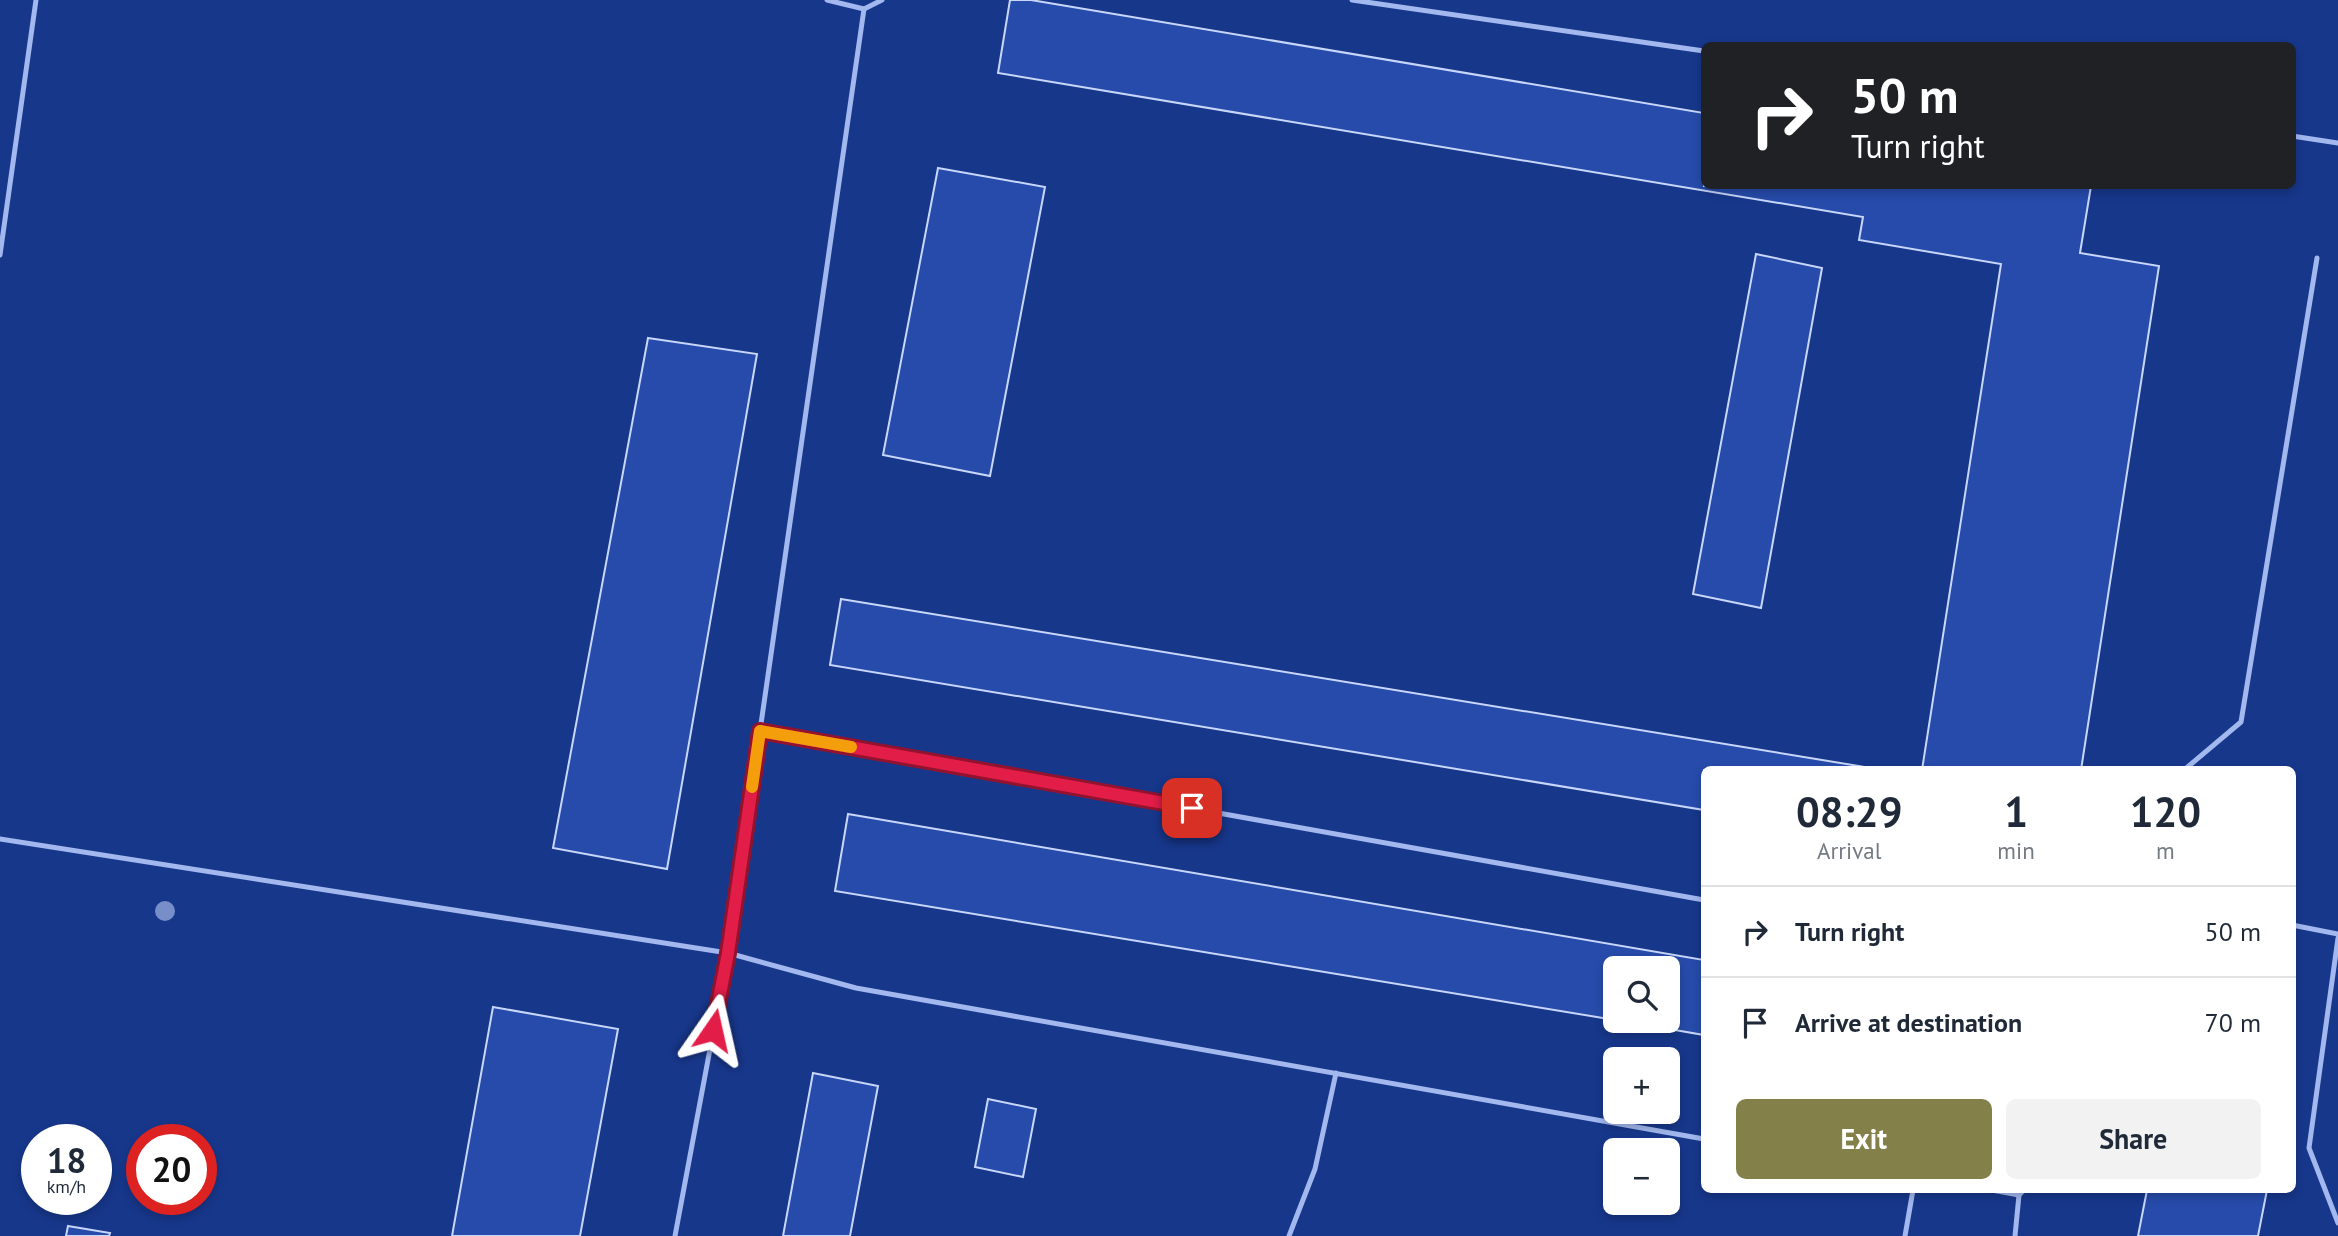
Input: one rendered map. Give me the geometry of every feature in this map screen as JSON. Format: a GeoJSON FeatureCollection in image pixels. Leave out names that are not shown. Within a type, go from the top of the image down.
{"type":"FeatureCollection","features":[{"type":"Feature","properties":{"kind":"lane"},"geometry":{"type":"LineString","coordinates":[[0,256],[36,0]]}},
{"type":"Feature","properties":{"kind":"lane"},"geometry":{"type":"LineString","coordinates":[[827,0],[864,9],[882,0]]}},
{"type":"Feature","properties":{"kind":"lane"},"geometry":{"type":"LineString","coordinates":[[1352,0],[1701,51]]}},
{"type":"Feature","properties":{"kind":"lane"},"geometry":{"type":"LineString","coordinates":[[675,1236],[728,953],[864,9]]}},
{"type":"Feature","properties":{"kind":"lane"},"geometry":{"type":"LineString","coordinates":[[2296,137],[2338,143]]}},
{"type":"Feature","properties":{"kind":"lane"},"geometry":{"type":"LineString","coordinates":[[2188,766],[2241,722],[2317,258]]}},
{"type":"Feature","properties":{"kind":"lane"},"geometry":{"type":"LineString","coordinates":[[760,731],[1701,899]]}},
{"type":"Feature","properties":{"kind":"lane"},"geometry":{"type":"LineString","coordinates":[[0,839],[728,953],[856,988],[1701,1138]]}},
{"type":"Feature","properties":{"kind":"lane"},"geometry":{"type":"LineString","coordinates":[[2296,926],[2338,936],[2309,1148],[2338,1223]]}},
{"type":"Feature","properties":{"kind":"lane"},"geometry":{"type":"LineString","coordinates":[[1289,1236],[1315,1168],[1336,1073]]}},
{"type":"Feature","properties":{"kind":"lane"},"geometry":{"type":"LineString","coordinates":[[1905,1236],[1912,1193]]}},
{"type":"Feature","properties":{"kind":"lane"},"geometry":{"type":"LineString","coordinates":[[2014,1236],[2022,1193]]}},
{"type":"Feature","properties":{"kind":"building"},"geometry":{"type":"Polygon","coordinates":[[[1010,0],[1031,0],[1701,112],[1701,189],[2091,189],[2080,253],[2159,266],[2082,766],[1923,766],[2001,264],[1859,240],[1863,217],[998,73],[1010,0]]]}},
{"type":"Feature","properties":{"kind":"building"},"geometry":{"type":"Polygon","coordinates":[[[938,168],[1045,187],[990,476],[883,455],[938,168]]]}},
{"type":"Feature","properties":{"kind":"building"},"geometry":{"type":"Polygon","coordinates":[[[1756,254],[1822,268],[1761,608],[1693,594],[1756,254]]]}},
{"type":"Feature","properties":{"kind":"building"},"geometry":{"type":"Polygon","coordinates":[[[648,338],[757,354],[667,869],[553,848],[648,338]]]}},
{"type":"Feature","properties":{"kind":"building"},"geometry":{"type":"Polygon","coordinates":[[[841,599],[1859,766],[1701,766],[1701,810],[830,665],[841,599]]]}},
{"type":"Feature","properties":{"kind":"building"},"geometry":{"type":"Polygon","coordinates":[[[848,814],[1701,959],[1701,1034],[1680,1031],[1680,956],[1603,956],[1603,1018],[835,891],[848,814]]]}},
{"type":"Feature","properties":{"kind":"building"},"geometry":{"type":"Polygon","coordinates":[[[493,1007],[618,1029],[580,1236],[452,1236],[493,1007]]]}},
{"type":"Feature","properties":{"kind":"building"},"geometry":{"type":"Polygon","coordinates":[[[813,1073],[878,1086],[850,1236],[783,1236],[813,1073]]]}},
{"type":"Feature","properties":{"kind":"building"},"geometry":{"type":"Polygon","coordinates":[[[988,1099],[1036,1109],[1023,1177],[975,1167],[988,1099]]]}},
{"type":"Feature","properties":{"kind":"building"},"geometry":{"type":"Polygon","coordinates":[[[2146,1193],[2266,1193],[2258,1236],[2138,1236],[2146,1193]]]}},
{"type":"Feature","properties":{"kind":"building"},"geometry":{"type":"Polygon","coordinates":[[[68,1226],[110,1233],[109,1236],[66,1236],[68,1226]]]}},
{"type":"Feature","properties":{"kind":"slow traffic"},"geometry":{"type":"LineString","coordinates":[[752,787],[760,731],[851,747]]}},
{"type":"Feature","properties":{"kind":"route"},"geometry":{"type":"LineString","coordinates":[[713,1030],[728,953],[760,731],[1192,808]]}}]}
